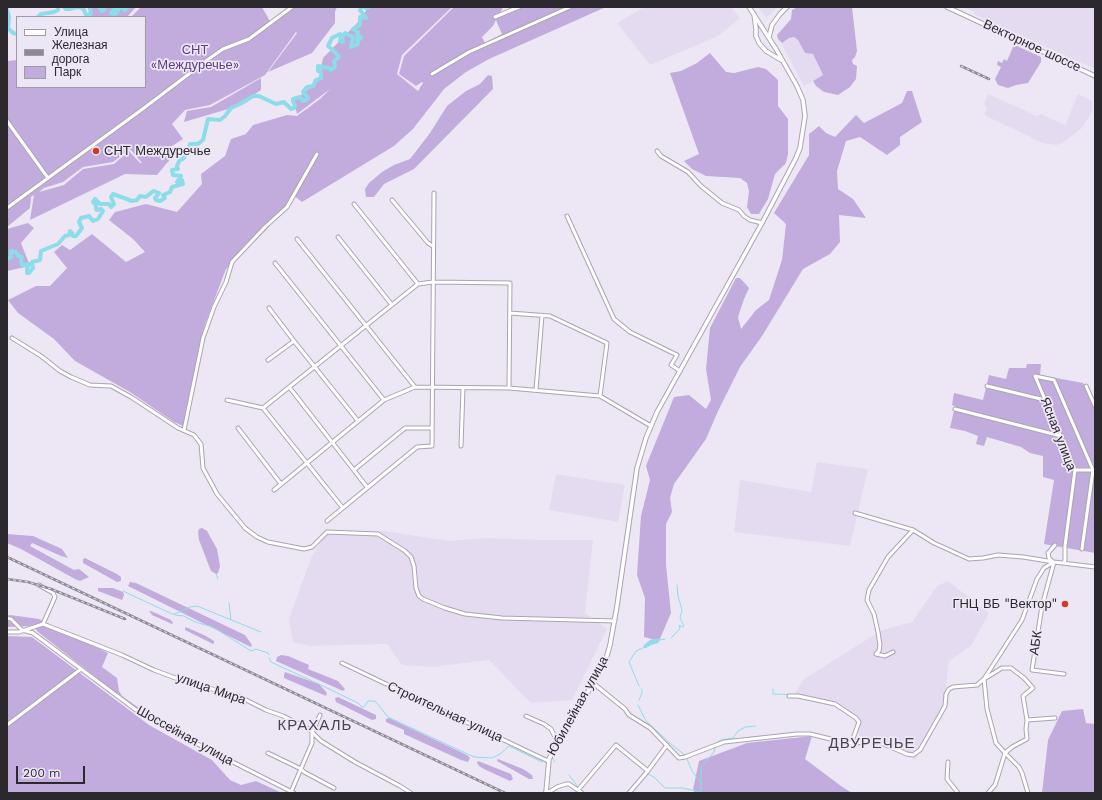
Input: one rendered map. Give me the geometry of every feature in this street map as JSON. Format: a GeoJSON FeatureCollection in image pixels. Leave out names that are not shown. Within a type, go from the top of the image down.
{"type":"FeatureCollection","features":[{"type":"Feature","properties":{"kind":"main road","name":"Юбилейная улица"},"geometry":{"type":"LineString","coordinates":[[546,792],[548,761],[606,659],[610,645],[637,468],[643,445],[651,426],[680,371],[762,223],[796,158],[801,143],[805,108],[798,86],[763,27],[749,7]]}},
{"type":"Feature","properties":{"kind":"main road"},"geometry":{"type":"LineString","coordinates":[[756,29],[760,26],[768,29],[787,7]]}},
{"type":"Feature","properties":{"kind":"main road","name":"Векторное шоссе"},"geometry":{"type":"LineString","coordinates":[[947,7],[1095,76]]}},
{"type":"Feature","properties":{"kind":"main road"},"geometry":{"type":"LineString","coordinates":[[754,14],[756,36],[759,43],[766,51],[773,54],[783,62]]}},
{"type":"Feature","properties":{"kind":"main road"},"geometry":{"type":"LineString","coordinates":[[769,37],[772,25]]}},
{"type":"Feature","properties":{"kind":"main road"},"geometry":{"type":"LineString","coordinates":[[773,54],[776,52],[776,49]]}},
{"type":"Feature","properties":{"kind":"street"},"geometry":{"type":"LineString","coordinates":[[7,208],[210,58],[223,49],[249,39],[292,7]]}},
{"type":"Feature","properties":{"kind":"street"},"geometry":{"type":"LineString","coordinates":[[495,17],[519,7]]}},
{"type":"Feature","properties":{"kind":"street"},"geometry":{"type":"LineString","coordinates":[[432,74],[469,52],[570,7]]}},
{"type":"Feature","properties":{"kind":"street"},"geometry":{"type":"LineString","coordinates":[[7,121],[48,178]]}},
{"type":"Feature","properties":{"kind":"street"},"geometry":{"type":"LineString","coordinates":[[657,151],[662,156],[688,172],[701,186],[722,203],[739,210],[750,220],[762,223]]}},
{"type":"Feature","properties":{"kind":"street"},"geometry":{"type":"LineString","coordinates":[[184,430],[203,338],[214,307],[226,282],[232,262],[265,227],[288,207],[317,154]]}},
{"type":"Feature","properties":{"kind":"street"},"geometry":{"type":"LineString","coordinates":[[326,521],[418,447],[432,446],[431,388],[434,192]]}},
{"type":"Feature","properties":{"kind":"street"},"geometry":{"type":"LineString","coordinates":[[392,200],[428,243],[433,246]]}},
{"type":"Feature","properties":{"kind":"street"},"geometry":{"type":"LineString","coordinates":[[354,204],[418,284]]}},
{"type":"Feature","properties":{"kind":"street"},"geometry":{"type":"LineString","coordinates":[[567,216],[614,319],[630,332],[677,355],[671,365],[680,371]]}},
{"type":"Feature","properties":{"kind":"street"},"geometry":{"type":"LineString","coordinates":[[338,237],[392,305]]}},
{"type":"Feature","properties":{"kind":"street"},"geometry":{"type":"LineString","coordinates":[[297,239],[415,387]]}},
{"type":"Feature","properties":{"kind":"street"},"geometry":{"type":"LineString","coordinates":[[276,263],[384,400]]}},
{"type":"Feature","properties":{"kind":"street"},"geometry":{"type":"LineString","coordinates":[[263,408],[290,388],[418,284],[433,282],[510,283],[509,388]]}},
{"type":"Feature","properties":{"kind":"street"},"geometry":{"type":"LineString","coordinates":[[269,308],[358,421]]}},
{"type":"Feature","properties":{"kind":"street"},"geometry":{"type":"LineString","coordinates":[[510,313],[550,316],[607,343],[600,396]]}},
{"type":"Feature","properties":{"kind":"street"},"geometry":{"type":"LineString","coordinates":[[536,390],[542,316]]}},
{"type":"Feature","properties":{"kind":"street"},"geometry":{"type":"LineString","coordinates":[[12,338],[71,377],[90,385],[111,386],[131,397],[171,424],[194,435],[200,443],[203,468],[217,494],[248,531],[261,539],[304,550],[312,547],[327,532],[378,534],[405,551],[411,557],[414,566],[416,588],[419,596],[445,608],[466,614],[502,618],[615,620]]}},
{"type":"Feature","properties":{"kind":"street"},"geometry":{"type":"LineString","coordinates":[[268,360],[294,341]]}},
{"type":"Feature","properties":{"kind":"street","name":"Ясная улица"},"geometry":{"type":"LineString","coordinates":[[1064,563],[1064,546],[1075,470],[1035,376],[1054,380],[1094,470]]}},
{"type":"Feature","properties":{"kind":"street"},"geometry":{"type":"LineString","coordinates":[[986,386],[1045,400]]}},
{"type":"Feature","properties":{"kind":"street"},"geometry":{"type":"LineString","coordinates":[[1086,386],[1095,406]]}},
{"type":"Feature","properties":{"kind":"street"},"geometry":{"type":"LineString","coordinates":[[274,490],[384,400],[415,387],[509,388],[600,396],[651,426]]}},
{"type":"Feature","properties":{"kind":"street"},"geometry":{"type":"LineString","coordinates":[[290,388],[367,487]]}},
{"type":"Feature","properties":{"kind":"street"},"geometry":{"type":"LineString","coordinates":[[461,446],[463,388]]}},
{"type":"Feature","properties":{"kind":"street"},"geometry":{"type":"LineString","coordinates":[[227,400],[263,408],[342,507]]}},
{"type":"Feature","properties":{"kind":"street"},"geometry":{"type":"LineString","coordinates":[[956,409],[1061,436]]}},
{"type":"Feature","properties":{"kind":"street"},"geometry":{"type":"LineString","coordinates":[[238,428],[281,484]]}},
{"type":"Feature","properties":{"kind":"street"},"geometry":{"type":"LineString","coordinates":[[354,470],[405,428],[432,428]]}},
{"type":"Feature","properties":{"kind":"street"},"geometry":{"type":"LineString","coordinates":[[1075,470],[1094,470],[1082,549]]}},
{"type":"Feature","properties":{"kind":"street"},"geometry":{"type":"LineString","coordinates":[[855,513],[913,530],[934,543],[969,559],[998,555],[1023,556],[1054,562],[1095,567]]}},
{"type":"Feature","properties":{"kind":"street"},"geometry":{"type":"LineString","coordinates":[[893,652],[885,656],[876,654],[879,651],[880,645],[878,632],[874,614],[867,600],[869,590],[888,557],[913,530]]}},
{"type":"Feature","properties":{"kind":"street"},"geometry":{"type":"LineString","coordinates":[[1054,562],[1050,560],[1048,553],[1055,545]]}},
{"type":"Feature","properties":{"kind":"street"},"geometry":{"type":"LineString","coordinates":[[1028,793],[1019,767],[996,743],[987,709],[984,679],[1022,620],[1040,572],[1054,562]]}},
{"type":"Feature","properties":{"kind":"street","name":"АБК"},"geometry":{"type":"LineString","coordinates":[[1054,562],[1042,606],[1032,670],[1064,674]]}},
{"type":"Feature","properties":{"kind":"street"},"geometry":{"type":"LineString","coordinates":[[7,632],[24,631],[43,624],[55,596],[53,593],[39,585]]}},
{"type":"Feature","properties":{"kind":"street"},"geometry":{"type":"LineString","coordinates":[[7,618],[11,619],[20,629],[24,631]]}},
{"type":"Feature","properties":{"kind":"street","name":"улица Мира"},"geometry":{"type":"LineString","coordinates":[[43,624],[122,655],[154,670],[197,686],[207,687],[226,694],[238,696],[266,710],[283,716],[309,729],[321,741],[355,762],[411,793]]}},
{"type":"Feature","properties":{"kind":"street","name":"Шоссейная улица"},"geometry":{"type":"LineString","coordinates":[[24,631],[33,633],[136,710],[203,747],[293,792]]}},
{"type":"Feature","properties":{"kind":"street","name":"Строительная улица"},"geometry":{"type":"LineString","coordinates":[[342,663],[548,761]]}},
{"type":"Feature","properties":{"kind":"street"},"geometry":{"type":"LineString","coordinates":[[593,683],[630,715],[650,728],[676,756],[682,758],[724,742],[797,734],[810,734],[851,744],[874,740],[912,755],[916,754],[920,750],[945,706],[946,694],[953,687],[977,685],[1002,668],[1011,668],[1024,678],[1033,688],[1023,696],[1027,720],[1027,739],[1012,747],[1005,753],[998,779],[988,793]]}},
{"type":"Feature","properties":{"kind":"street"},"geometry":{"type":"LineString","coordinates":[[7,725],[81,669]]}},
{"type":"Feature","properties":{"kind":"street"},"geometry":{"type":"LineString","coordinates":[[789,696],[814,699],[835,704],[856,718],[859,722],[851,744]]}},
{"type":"Feature","properties":{"kind":"street"},"geometry":{"type":"LineString","coordinates":[[293,792],[312,743],[312,733],[320,715]]}},
{"type":"Feature","properties":{"kind":"street"},"geometry":{"type":"LineString","coordinates":[[526,716],[544,724],[560,738]]}},
{"type":"Feature","properties":{"kind":"street"},"geometry":{"type":"LineString","coordinates":[[1027,720],[1054,718]]}},
{"type":"Feature","properties":{"kind":"street"},"geometry":{"type":"LineString","coordinates":[[578,790],[616,745],[648,771]]}},
{"type":"Feature","properties":{"kind":"street"},"geometry":{"type":"LineString","coordinates":[[629,793],[648,771],[667,745]]}},
{"type":"Feature","properties":{"kind":"street"},"geometry":{"type":"LineString","coordinates":[[268,753],[301,769],[334,788]]}},
{"type":"Feature","properties":{"kind":"street"},"geometry":{"type":"LineString","coordinates":[[948,762],[947,779],[958,793]]}},
{"type":"Feature","properties":{"kind":"street","name":"Юбилейная улица"},"geometry":{"type":"LineString","coordinates":[[546,792],[549,792],[564,784],[568,784],[582,793]]}},
{"type":"Feature","properties":{"kind":"shaded area"},"geometry":{"type":"Polygon","coordinates":[[[644,7],[731,7],[740,18],[718,36],[650,65],[617,23],[644,7]]]}},
{"type":"Feature","properties":{"kind":"shaded area"},"geometry":{"type":"Polygon","coordinates":[[[758,7],[778,7],[766,18],[758,7]]]}},
{"type":"Feature","properties":{"kind":"shaded area"},"geometry":{"type":"Polygon","coordinates":[[[963,7],[1095,7],[1095,69],[974,14],[975,12],[963,7]]]}},
{"type":"Feature","properties":{"kind":"shaded area"},"geometry":{"type":"Polygon","coordinates":[[[794,37],[798,40],[805,53],[813,54],[823,76],[804,86],[782,43],[789,38],[794,37]]]}},
{"type":"Feature","properties":{"kind":"shaded area"},"geometry":{"type":"Polygon","coordinates":[[[988,94],[1037,116],[1041,114],[1065,125],[1078,94],[1092,101],[1093,110],[1082,128],[1064,142],[1057,145],[1043,143],[984,115],[987,109],[984,104],[988,94]]]}},
{"type":"Feature","properties":{"kind":"shaded area"},"geometry":{"type":"Polygon","coordinates":[[[817,462],[868,469],[850,546],[734,532],[740,480],[811,492],[817,462]]]}},
{"type":"Feature","properties":{"kind":"shaded area"},"geometry":{"type":"Polygon","coordinates":[[[556,474],[625,485],[618,522],[549,510],[556,474]]]}},
{"type":"Feature","properties":{"kind":"shaded area"},"geometry":{"type":"Polygon","coordinates":[[[385,531],[449,541],[487,538],[593,540],[585,613],[607,629],[572,700],[531,703],[489,660],[432,667],[402,665],[387,644],[309,646],[293,642],[289,619],[311,558],[327,532],[385,531]]]}},
{"type":"Feature","properties":{"kind":"shaded area"},"geometry":{"type":"Polygon","coordinates":[[[948,581],[989,613],[971,646],[949,661],[946,687],[949,703],[924,748],[915,760],[877,741],[859,736],[854,718],[832,704],[792,697],[804,679],[882,630],[912,622],[937,586],[948,581]]]}},
{"type":"Feature","properties":{"kind":"green space"},"geometry":{"type":"Polygon","coordinates":[[[87,7],[136,7],[128,16],[92,16],[87,7]]]}},
{"type":"Feature","properties":{"kind":"green space","name":"СНТ «Междуречье»"},"geometry":{"type":"Polygon","coordinates":[[[141,7],[262,7],[271,23],[293,7],[337,7],[335,12],[335,23],[312,53],[268,72],[297,33],[296,32],[265,75],[210,105],[185,110],[172,124],[183,139],[156,156],[177,151],[157,175],[125,174],[30,220],[34,195],[31,197],[30,208],[7,227],[7,61],[16,60],[16,88],[146,88],[146,16],[132,16],[141,7]],[[130,149],[113,162],[83,167],[63,182],[44,188],[39,192],[64,185],[83,169],[114,164],[129,151],[140,163],[142,163],[130,149]]]}},
{"type":"Feature","properties":{"kind":"green space"},"geometry":{"type":"Polygon","coordinates":[[[368,7],[452,7],[402,55],[397,74],[418,91],[423,83],[422,82],[416,86],[399,74],[404,56],[454,7],[503,7],[499,15],[510,11],[509,7],[606,7],[489,59],[466,72],[444,89],[413,129],[394,146],[302,202],[293,195],[286,207],[265,231],[226,269],[205,324],[183,426],[174,422],[130,392],[75,361],[54,339],[18,313],[8,300],[36,286],[50,286],[67,268],[54,252],[62,245],[70,250],[92,234],[126,262],[145,252],[133,239],[109,220],[115,212],[146,204],[177,212],[202,184],[201,174],[225,156],[231,139],[246,134],[253,125],[287,115],[297,116],[320,99],[330,89],[297,114],[294,101],[318,81],[323,58],[361,19],[368,7]],[[496,20],[493,26],[482,37],[485,43],[502,34],[496,20]]]}},
{"type":"Feature","properties":{"kind":"green space"},"geometry":{"type":"Polygon","coordinates":[[[798,7],[852,7],[857,51],[852,60],[853,64],[857,66],[856,79],[850,87],[838,95],[824,92],[816,86],[813,81],[823,75],[813,54],[805,53],[798,40],[794,37],[789,38],[782,43],[778,39],[777,35],[791,19],[792,10],[798,7]]]}},
{"type":"Feature","properties":{"kind":"green space"},"geometry":{"type":"Polygon","coordinates":[[[1017,46],[1041,57],[1041,62],[1028,83],[1008,88],[998,85],[995,79],[1001,67],[997,65],[998,61],[1002,63],[1004,59],[1007,61],[1013,47],[1017,46]]]}},
{"type":"Feature","properties":{"kind":"green space"},"geometry":{"type":"Polygon","coordinates":[[[710,53],[726,72],[734,73],[758,67],[766,69],[778,80],[778,106],[788,119],[788,154],[786,163],[775,174],[768,199],[759,214],[751,214],[747,207],[749,191],[747,183],[740,178],[706,176],[692,169],[684,161],[699,154],[670,73],[681,71],[697,63],[710,53]]]}},
{"type":"Feature","properties":{"kind":"green space"},"geometry":{"type":"Polygon","coordinates":[[[488,75],[492,76],[493,89],[414,169],[384,184],[374,197],[366,197],[365,189],[369,183],[382,172],[394,165],[410,159],[430,133],[447,106],[466,91],[480,84],[488,75]]]}},
{"type":"Feature","properties":{"kind":"green space"},"geometry":{"type":"Polygon","coordinates":[[[261,78],[261,90],[235,107],[184,122],[187,111],[211,107],[261,78]]]}},
{"type":"Feature","properties":{"kind":"green space"},"geometry":{"type":"Polygon","coordinates":[[[907,91],[912,91],[922,122],[900,137],[900,145],[887,155],[860,137],[846,141],[837,171],[838,189],[853,199],[866,218],[839,215],[840,242],[830,254],[803,269],[762,336],[740,367],[706,439],[674,484],[670,498],[672,512],[666,524],[666,565],[671,613],[659,641],[644,637],[645,598],[637,575],[641,516],[650,480],[646,466],[674,397],[689,395],[706,409],[711,400],[706,369],[710,328],[736,278],[740,278],[749,288],[738,317],[741,329],[756,310],[769,300],[782,260],[786,224],[774,213],[809,155],[809,134],[819,126],[826,133],[835,137],[856,115],[864,123],[902,103],[907,91]]]}},
{"type":"Feature","properties":{"kind":"green space"},"geometry":{"type":"Polygon","coordinates":[[[28,223],[34,228],[21,243],[30,266],[7,271],[7,229],[28,223]]]}},
{"type":"Feature","properties":{"kind":"green space"},"geometry":{"type":"Polygon","coordinates":[[[1027,364],[1041,364],[1040,375],[1083,383],[1095,410],[1095,553],[1044,544],[1054,480],[1043,477],[1043,456],[1030,453],[1021,447],[987,437],[984,446],[976,444],[978,436],[965,431],[950,428],[955,406],[952,405],[954,393],[983,400],[989,375],[1006,379],[1009,368],[1026,368],[1027,364]]]}},
{"type":"Feature","properties":{"kind":"green space"},"geometry":{"type":"Polygon","coordinates":[[[202,528],[207,531],[217,549],[220,566],[218,573],[216,574],[211,571],[199,540],[198,532],[199,529],[202,528]]]}},
{"type":"Feature","properties":{"kind":"green space"},"geometry":{"type":"Polygon","coordinates":[[[7,534],[33,536],[62,549],[68,558],[32,543],[30,546],[74,570],[79,569],[89,577],[80,581],[75,579],[21,549],[7,543],[7,534]]]}},
{"type":"Feature","properties":{"kind":"green space"},"geometry":{"type":"Polygon","coordinates":[[[85,558],[117,574],[121,577],[121,581],[117,582],[83,563],[83,559],[85,558]]]}},
{"type":"Feature","properties":{"kind":"green space"},"geometry":{"type":"Polygon","coordinates":[[[130,582],[136,583],[245,635],[252,645],[251,647],[128,586],[130,582]]]}},
{"type":"Feature","properties":{"kind":"green space"},"geometry":{"type":"Polygon","coordinates":[[[98,588],[113,588],[123,592],[124,595],[122,600],[98,591],[98,588]]]}},
{"type":"Feature","properties":{"kind":"green space"},"geometry":{"type":"Polygon","coordinates":[[[149,611],[171,620],[173,623],[172,624],[152,615],[149,611]]]}},
{"type":"Feature","properties":{"kind":"green space"},"geometry":{"type":"Polygon","coordinates":[[[10,615],[39,619],[108,653],[102,667],[117,678],[119,691],[122,696],[139,708],[138,710],[38,632],[33,626],[7,627],[7,616],[10,615]]]}},
{"type":"Feature","properties":{"kind":"green space"},"geometry":{"type":"Polygon","coordinates":[[[186,627],[206,636],[214,641],[214,643],[213,644],[185,630],[186,627]]]}},
{"type":"Feature","properties":{"kind":"green space"},"geometry":{"type":"Polygon","coordinates":[[[7,636],[32,637],[149,725],[212,760],[230,780],[241,785],[256,781],[282,793],[7,793],[7,636]]]}},
{"type":"Feature","properties":{"kind":"green space"},"geometry":{"type":"Polygon","coordinates":[[[281,655],[288,656],[309,665],[308,669],[338,681],[345,689],[343,691],[276,661],[277,657],[281,655]]]}},
{"type":"Feature","properties":{"kind":"green space"},"geometry":{"type":"Polygon","coordinates":[[[285,672],[319,684],[327,693],[326,696],[284,678],[285,672]]]}},
{"type":"Feature","properties":{"kind":"green space"},"geometry":{"type":"Polygon","coordinates":[[[338,697],[376,715],[376,719],[372,720],[336,702],[335,698],[338,697]]]}},
{"type":"Feature","properties":{"kind":"green space"},"geometry":{"type":"Polygon","coordinates":[[[1083,709],[1086,723],[1095,724],[1095,793],[1042,793],[1048,740],[1062,711],[1083,709]]]}},
{"type":"Feature","properties":{"kind":"green space"},"geometry":{"type":"Polygon","coordinates":[[[389,718],[467,755],[470,758],[468,762],[404,734],[404,730],[386,722],[386,719],[389,718]]]}},
{"type":"Feature","properties":{"kind":"green space"},"geometry":{"type":"Polygon","coordinates":[[[812,736],[805,759],[852,793],[695,793],[693,790],[699,761],[747,743],[812,736]]]}},
{"type":"Feature","properties":{"kind":"green space"},"geometry":{"type":"Polygon","coordinates":[[[498,759],[523,769],[532,775],[533,779],[529,779],[497,761],[498,759]]]}},
{"type":"Feature","properties":{"kind":"green space"},"geometry":{"type":"Polygon","coordinates":[[[478,761],[511,774],[513,779],[510,781],[484,769],[479,766],[477,763],[478,761]]]}},
{"type":"Feature","properties":{"kind":"water"},"geometry":{"type":"Polygon","coordinates":[[[658,638],[660,640],[658,643],[643,648],[644,645],[650,640],[658,638]]]}},
{"type":"Feature","properties":{"kind":"waterway"},"geometry":{"type":"LineString","coordinates":[[39,16],[41,14],[54,12],[58,10],[58,7]]}},
{"type":"Feature","properties":{"kind":"waterway"},"geometry":{"type":"LineString","coordinates":[[64,7],[66,9],[77,7],[82,8],[86,15],[91,13],[90,7]]}},
{"type":"Feature","properties":{"kind":"waterway"},"geometry":{"type":"LineString","coordinates":[[99,7],[102,11],[105,7]]}},
{"type":"Feature","properties":{"kind":"waterway"},"geometry":{"type":"LineString","coordinates":[[115,7],[111,13],[113,14],[117,13],[119,8],[122,7],[125,10],[128,7]]}},
{"type":"Feature","properties":{"kind":"waterway"},"geometry":{"type":"LineString","coordinates":[[7,259],[11,257],[11,251],[16,252],[18,256],[22,257],[22,265],[29,264],[27,269],[27,273],[29,273],[33,268],[32,262],[40,260],[41,251],[58,244],[65,236],[69,235],[70,231],[73,236],[76,236],[82,228],[79,222],[81,218],[89,216],[93,221],[98,219],[103,211],[101,209],[96,209],[96,205],[93,202],[95,199],[100,204],[109,204],[111,207],[114,204],[111,197],[113,194],[132,201],[137,200],[140,196],[146,197],[154,191],[159,193],[155,198],[156,200],[160,201],[165,198],[163,195],[170,192],[172,187],[183,184],[182,180],[177,182],[181,176],[173,175],[172,170],[178,169],[177,166],[179,161],[184,158],[186,150],[189,148],[190,144],[198,144],[203,140],[208,119],[220,120],[231,108],[253,96],[259,96],[276,104],[284,102],[291,109],[295,106],[293,99],[300,97],[303,101],[306,100],[308,98],[303,92],[307,87],[313,86],[316,80],[321,78],[321,71],[318,71],[318,66],[329,68],[331,70],[335,67],[334,61],[339,57],[328,46],[332,38],[340,34],[340,41],[343,42],[342,38],[345,33],[353,37],[351,47],[358,44],[357,39],[360,39],[361,37],[357,35],[358,32],[353,29],[360,25],[360,17],[366,18],[360,10],[362,7]]}},
{"type":"Feature","properties":{"kind":"waterway"},"geometry":{"type":"LineString","coordinates":[[364,7],[369,7]]}},
{"type":"Feature","properties":{"kind":"waterway"},"geometry":{"type":"LineString","coordinates":[[7,9],[9,17],[8,28],[16,34]]}},
{"type":"Feature","properties":{"kind":"waterway"},"geometry":{"type":"LineString","coordinates":[[216,574],[218,579]]}},
{"type":"Feature","properties":{"kind":"waterway"},"geometry":{"type":"LineString","coordinates":[[671,638],[680,628],[679,625],[682,627],[684,626],[680,618],[682,610],[677,585]]}},
{"type":"Feature","properties":{"kind":"waterway"},"geometry":{"type":"LineString","coordinates":[[123,591],[172,614],[197,606],[261,632]]}},
{"type":"Feature","properties":{"kind":"waterway"},"geometry":{"type":"LineString","coordinates":[[229,603],[231,620]]}},
{"type":"Feature","properties":{"kind":"waterway"},"geometry":{"type":"LineString","coordinates":[[175,615],[184,616],[195,622],[213,627],[251,651],[256,649],[268,653],[269,655]]}},
{"type":"Feature","properties":{"kind":"waterway"},"geometry":{"type":"LineString","coordinates":[[660,640],[665,639]]}},
{"type":"Feature","properties":{"kind":"waterway"},"geometry":{"type":"LineString","coordinates":[[639,686],[629,662],[636,651],[643,648]]}},
{"type":"Feature","properties":{"kind":"waterway"},"geometry":{"type":"LineString","coordinates":[[269,658],[271,662],[358,703],[362,707],[364,707],[368,701],[375,701],[388,717],[474,757],[492,758],[500,754],[509,746],[542,762]]}},
{"type":"Feature","properties":{"kind":"waterway"},"geometry":{"type":"LineString","coordinates":[[639,700],[642,689]]}},
{"type":"Feature","properties":{"kind":"waterway"},"geometry":{"type":"LineString","coordinates":[[773,689],[773,694],[804,695]]}},
{"type":"Feature","properties":{"kind":"waterway"},"geometry":{"type":"LineString","coordinates":[[638,705],[646,721],[685,755]]}},
{"type":"Feature","properties":{"kind":"waterway"},"geometry":{"type":"LineString","coordinates":[[714,744],[721,740],[733,738],[738,731],[745,727],[756,726]]}},
{"type":"Feature","properties":{"kind":"waterway"},"geometry":{"type":"LineString","coordinates":[[701,793],[701,768],[714,752],[715,748]]}},
{"type":"Feature","properties":{"kind":"waterway"},"geometry":{"type":"LineString","coordinates":[[552,758],[555,762]]}},
{"type":"Feature","properties":{"kind":"waterway"},"geometry":{"type":"LineString","coordinates":[[687,759],[692,771],[702,784]]}},
{"type":"Feature","properties":{"kind":"waterway"},"geometry":{"type":"LineString","coordinates":[[648,774],[654,777],[665,788],[682,788],[701,792]]}},
{"type":"Feature","properties":{"kind":"waterway"},"geometry":{"type":"LineString","coordinates":[[569,775],[578,787]]}},
{"type":"Feature","properties":{"kind":"waterway"},"geometry":{"type":"LineString","coordinates":[[626,793],[639,779]]}},
{"type":"Feature","properties":{"kind":"waterway"},"geometry":{"type":"LineString","coordinates":[[581,790],[585,793]]}},
{"type":"Feature","properties":{"kind":"railway"},"geometry":{"type":"LineString","coordinates":[[961,66],[989,79]]}},
{"type":"Feature","properties":{"kind":"railway"},"geometry":{"type":"LineString","coordinates":[[7,557],[505,793]]}},
{"type":"Feature","properties":{"kind":"railway"},"geometry":{"type":"LineString","coordinates":[[7,579],[28,582],[51,589],[125,619]]}},
{"type":"Feature","properties":{"kind":"place","name":"СНТ Междуречье"},"geometry":{"type":"Point","coordinates":[96,151]}},
{"type":"Feature","properties":{"kind":"place","name":"ГНЦ ВБ \"Вектор\""},"geometry":{"type":"Point","coordinates":[1065,604]}},
{"type":"Feature","properties":{"kind":"district","name":"КРАХАЛЬ"},"geometry":{"type":"Point","coordinates":[315,726]}},
{"type":"Feature","properties":{"kind":"district","name":"ДВУРЕЧЬЕ"},"geometry":{"type":"Point","coordinates":[872,744]}}]}
